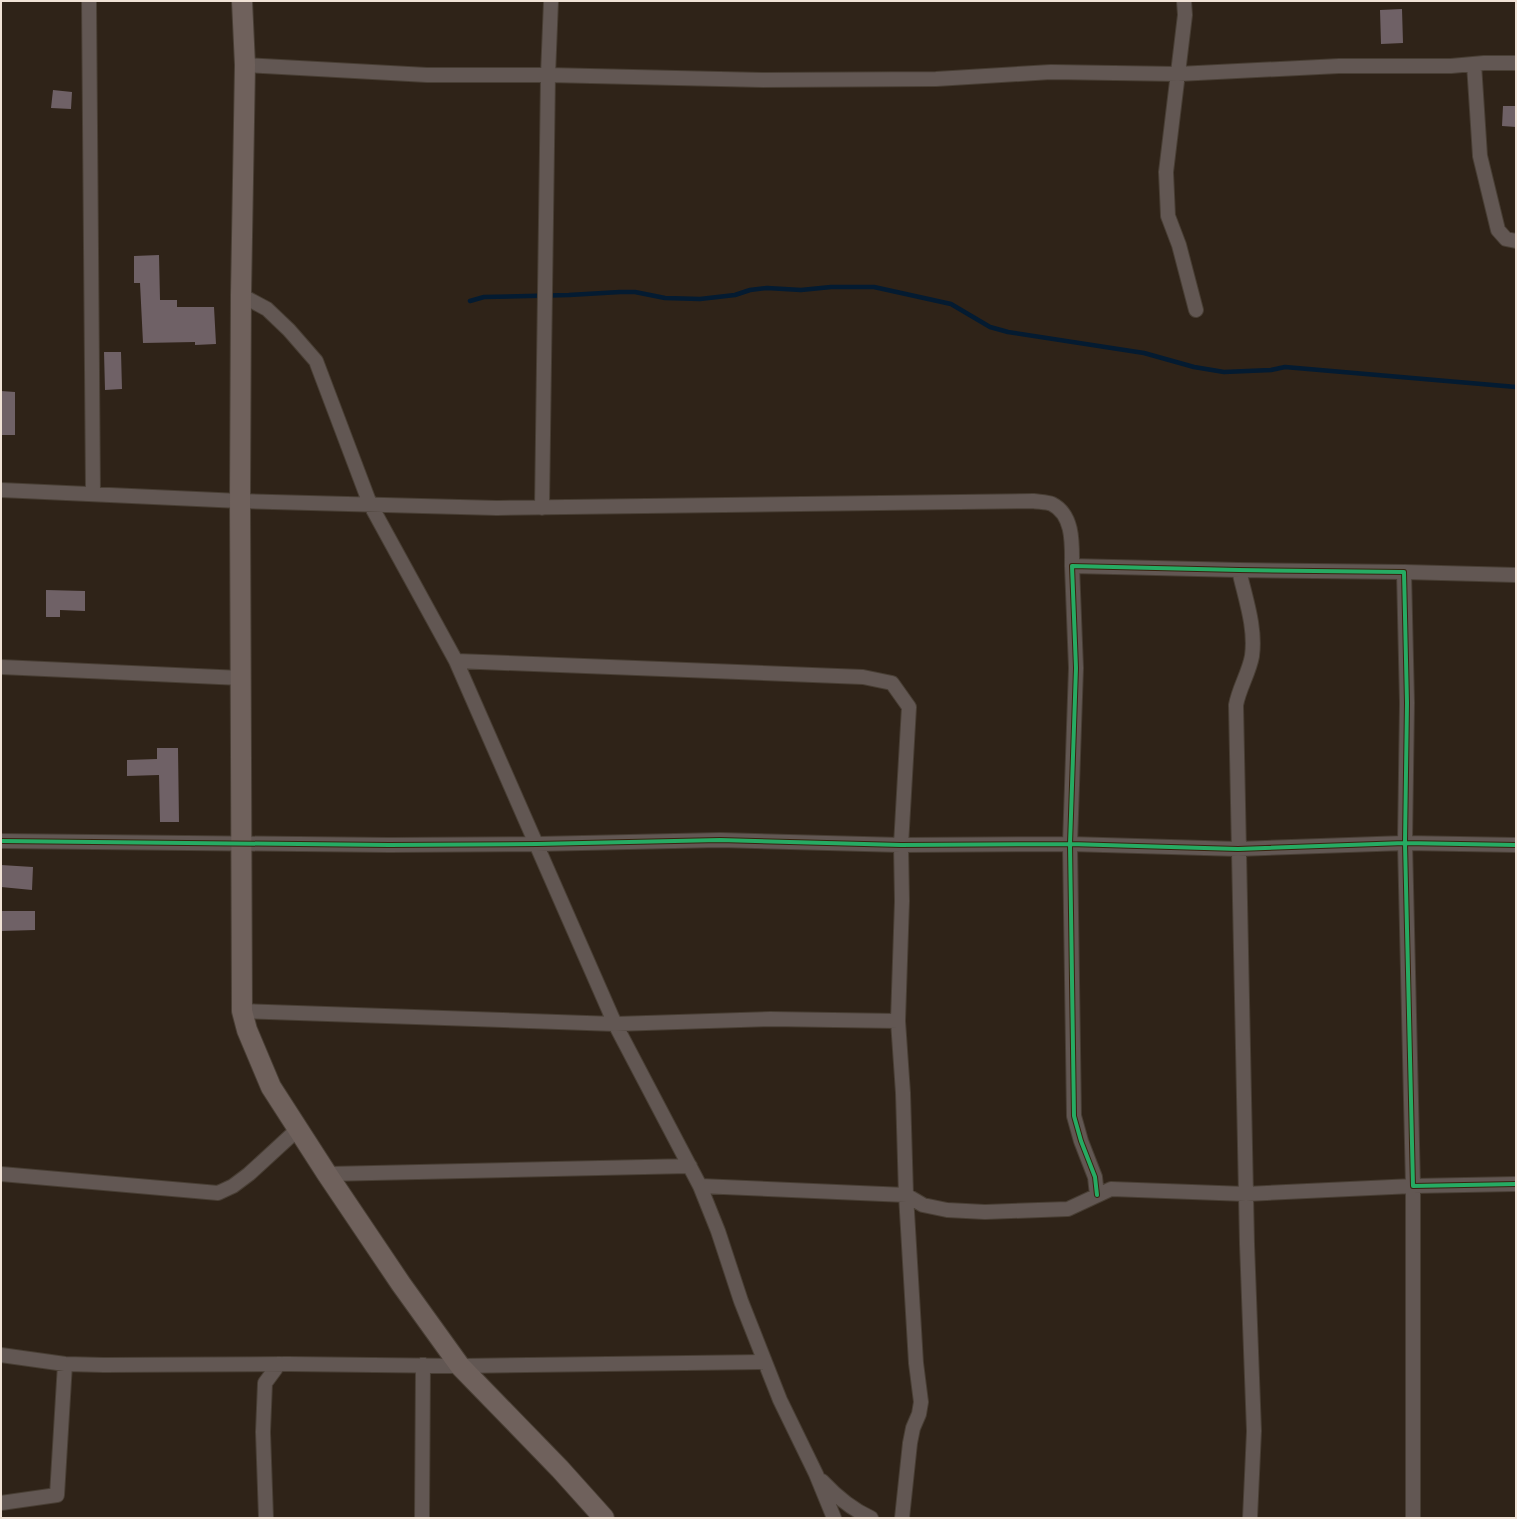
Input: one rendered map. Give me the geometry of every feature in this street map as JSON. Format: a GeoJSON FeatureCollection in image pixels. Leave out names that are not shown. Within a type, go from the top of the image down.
{"type":"FeatureCollection","features":[{"type":"Feature","properties":{"kind":"main road"},"geometry":{"type":"LineString","coordinates":[[242,1],[245,65],[241,295],[240,501],[242,1011],[247,1030],[271,1087],[401,1284],[460,1366],[604,1518]]}},
{"type":"Feature","properties":{"kind":"street"},"geometry":{"type":"LineString","coordinates":[[89,1],[93,493]]}},
{"type":"Feature","properties":{"kind":"street"},"geometry":{"type":"LineString","coordinates":[[542,508],[550,1]]}},
{"type":"Feature","properties":{"kind":"street"},"geometry":{"type":"LineString","coordinates":[[1184,1],[1185,15],[1166,172],[1168,216],[1179,244],[1196,310]]}},
{"type":"Feature","properties":{"kind":"street"},"geometry":{"type":"LineString","coordinates":[[245,65],[427,75],[548,75],[763,80],[936,79],[1051,72],[1178,74],[1339,66],[1451,66],[1516,63]]}},
{"type":"Feature","properties":{"kind":"street"},"geometry":{"type":"LineString","coordinates":[[1474,64],[1480,156],[1498,230],[1506,238],[1516,241]]}},
{"type":"Feature","properties":{"kind":"street"},"geometry":{"type":"LineString","coordinates":[[241,295],[267,309],[289,330],[316,361],[370,504],[456,660],[615,1024],[700,1186],[718,1231],[741,1301],[780,1400],[816,1474],[834,1518]]}},
{"type":"Feature","properties":{"kind":"street"},"geometry":{"type":"LineString","coordinates":[[1,490],[93,493],[240,501],[497,508],[1033,501],[1051,504],[1063,512],[1072,536],[1076,668],[1070,844],[1074,1116],[1081,1141],[1095,1177],[1097,1195]]}},
{"type":"Feature","properties":{"kind":"street"},"geometry":{"type":"LineString","coordinates":[[1072,566],[1516,575]]}},
{"type":"Feature","properties":{"kind":"street"},"geometry":{"type":"LineString","coordinates":[[1239,570],[1252,632],[1252,655],[1246,678],[1238,693],[1236,705],[1240,832],[1238,849],[1246,1194],[1254,1431],[1250,1518]]}},
{"type":"Feature","properties":{"kind":"street"},"geometry":{"type":"LineString","coordinates":[[1404,572],[1407,703],[1405,843],[1413,1186],[1413,1518]]}},
{"type":"Feature","properties":{"kind":"street"},"geometry":{"type":"LineString","coordinates":[[456,660],[863,677],[892,683],[909,707],[901,845],[902,901],[898,1021],[916,1363],[921,1402],[910,1443],[902,1518]]}},
{"type":"Feature","properties":{"kind":"street"},"geometry":{"type":"LineString","coordinates":[[1,667],[241,678]]}},
{"type":"Feature","properties":{"kind":"street"},"geometry":{"type":"LineString","coordinates":[[1,841],[389,845],[537,844],[720,840],[901,845],[1070,844],[1238,849],[1405,843],[1516,845]]}},
{"type":"Feature","properties":{"kind":"street"},"geometry":{"type":"LineString","coordinates":[[242,1011],[615,1024],[770,1019],[898,1021]]}},
{"type":"Feature","properties":{"kind":"street"},"geometry":{"type":"LineString","coordinates":[[1,1174],[218,1193],[233,1186],[249,1174],[298,1129]]}},
{"type":"Feature","properties":{"kind":"street"},"geometry":{"type":"LineString","coordinates":[[327,1174],[690,1166]]}},
{"type":"Feature","properties":{"kind":"street"},"geometry":{"type":"LineString","coordinates":[[700,1186],[906,1195],[923,1205],[947,1210],[985,1212],[1068,1209],[1111,1189],[1246,1194],[1413,1186],[1516,1184]]}},
{"type":"Feature","properties":{"kind":"street"},"geometry":{"type":"LineString","coordinates":[[1,1355],[65,1364],[104,1365],[279,1364],[460,1366],[765,1362]]}},
{"type":"Feature","properties":{"kind":"street"},"geometry":{"type":"LineString","coordinates":[[1,1503],[58,1495],[65,1364]]}},
{"type":"Feature","properties":{"kind":"street"},"geometry":{"type":"LineString","coordinates":[[266,1518],[263,1432],[265,1383],[279,1364]]}},
{"type":"Feature","properties":{"kind":"street"},"geometry":{"type":"LineString","coordinates":[[422,1518],[423,1366]]}},
{"type":"Feature","properties":{"kind":"street"},"geometry":{"type":"LineString","coordinates":[[816,1474],[832,1492],[858,1512],[871,1518]]}},
{"type":"Feature","properties":{"kind":"building"},"geometry":{"type":"Polygon","coordinates":[[[1402,9],[1403,43],[1381,44],[1380,10],[1402,9]]]}},
{"type":"Feature","properties":{"kind":"building"},"geometry":{"type":"Polygon","coordinates":[[[53,90],[72,92],[71,109],[51,108],[53,90]]]}},
{"type":"Feature","properties":{"kind":"building"},"geometry":{"type":"Polygon","coordinates":[[[1503,106],[1516,106],[1516,127],[1502,126],[1503,106]]]}},
{"type":"Feature","properties":{"kind":"building"},"geometry":{"type":"Polygon","coordinates":[[[159,255],[160,300],[177,300],[177,307],[214,307],[216,344],[195,345],[195,342],[143,343],[140,283],[134,283],[134,256],[159,255]]]}},
{"type":"Feature","properties":{"kind":"building"},"geometry":{"type":"Polygon","coordinates":[[[104,352],[121,352],[122,389],[105,390],[104,352]]]}},
{"type":"Feature","properties":{"kind":"building"},"geometry":{"type":"Polygon","coordinates":[[[1,391],[15,392],[15,435],[1,435],[1,391]]]}},
{"type":"Feature","properties":{"kind":"building"},"geometry":{"type":"Polygon","coordinates":[[[46,590],[85,591],[85,611],[60,610],[60,617],[46,617],[46,590]]]}},
{"type":"Feature","properties":{"kind":"building"},"geometry":{"type":"Polygon","coordinates":[[[157,748],[178,748],[179,822],[160,822],[159,775],[127,776],[127,760],[157,759],[157,748]]]}},
{"type":"Feature","properties":{"kind":"building"},"geometry":{"type":"Polygon","coordinates":[[[1,865],[33,867],[32,890],[1,887],[1,865]]]}},
{"type":"Feature","properties":{"kind":"building"},"geometry":{"type":"Polygon","coordinates":[[[1,911],[35,911],[35,930],[1,931],[1,911]]]}},
{"type":"Feature","properties":{"kind":"waterway"},"geometry":{"type":"LineString","coordinates":[[470,301],[484,297],[620,292],[635,292],[665,298],[700,299],[735,295],[750,290],[767,288],[801,290],[831,287],[874,287],[951,304],[990,327],[1008,332],[1144,353],[1194,367],[1224,372],[1271,370],[1285,367],[1516,387]]}},
{"type":"Feature","properties":{"kind":"cycle path"},"geometry":{"type":"LineString","coordinates":[[1097,1195],[1095,1177],[1081,1141],[1074,1116],[1070,844],[1076,668],[1072,566],[1404,572],[1407,703],[1405,843],[1413,1186],[1516,1184]]}},
{"type":"Feature","properties":{"kind":"cycle path"},"geometry":{"type":"LineString","coordinates":[[1,841],[389,845],[537,844],[720,840],[901,845],[1070,844],[1238,849],[1405,843],[1516,845]]}}]}
